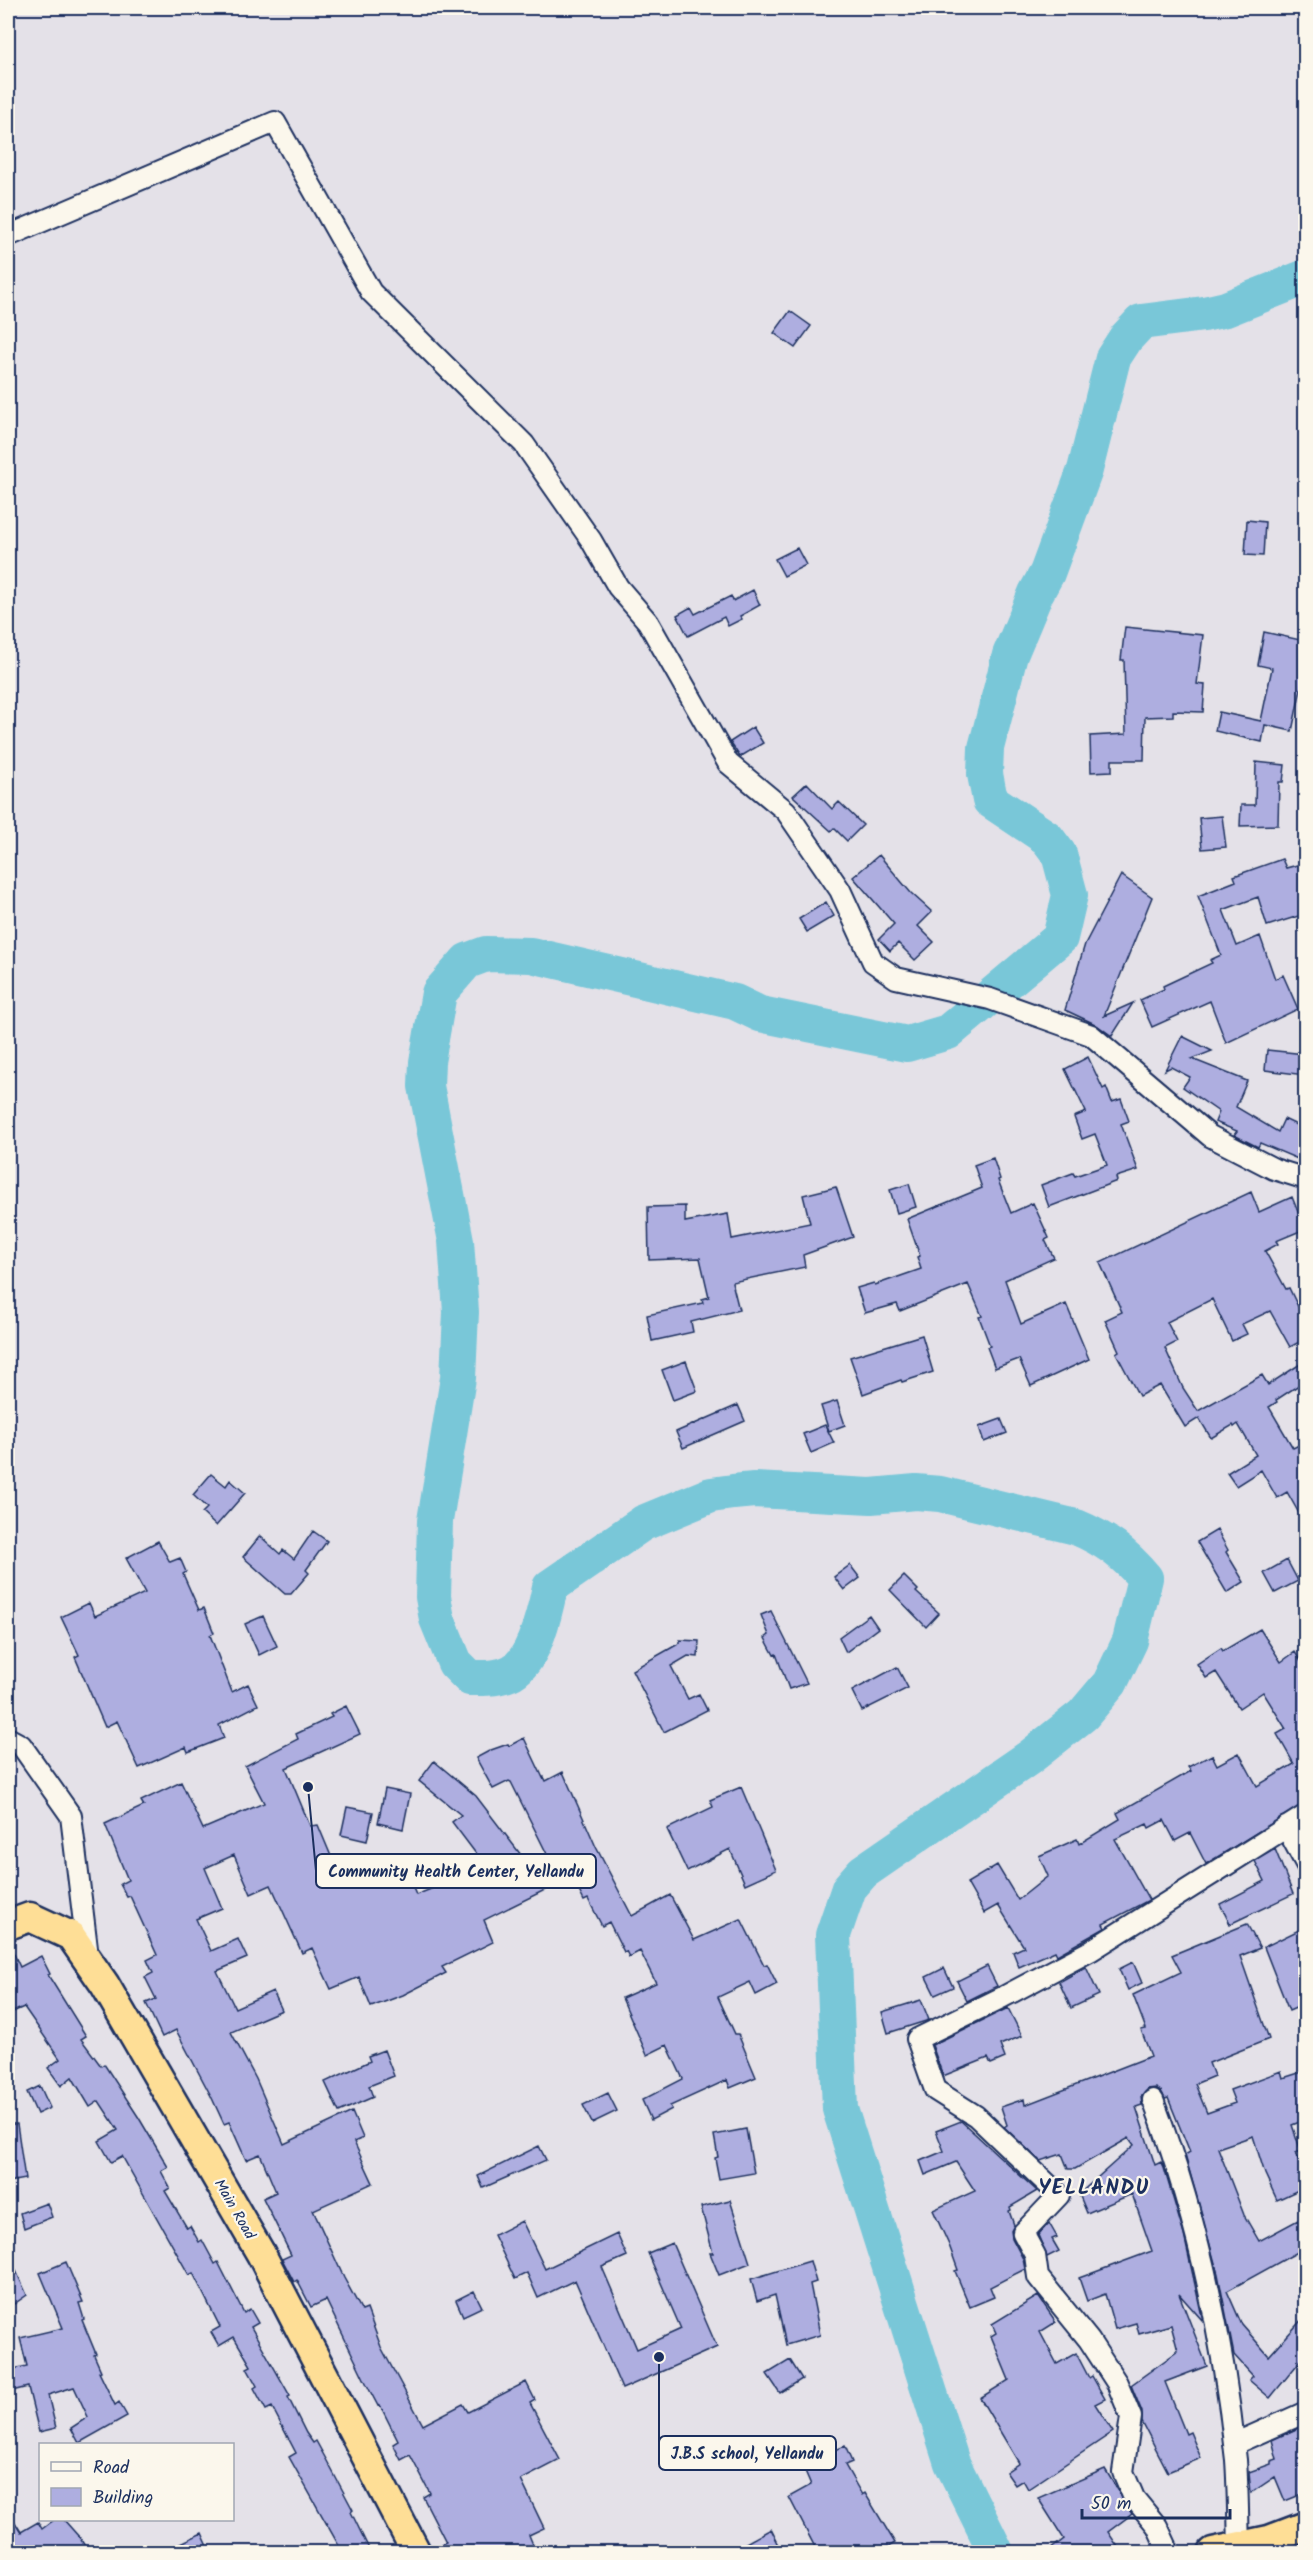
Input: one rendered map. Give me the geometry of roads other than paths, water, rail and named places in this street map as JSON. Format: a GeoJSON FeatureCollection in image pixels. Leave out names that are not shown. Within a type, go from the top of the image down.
{"type":"FeatureCollection","features":[{"type":"Feature","properties":{"kind":"highway","name":"Main Road"},"geometry":{"type":"LineString","coordinates":[[8,1925],[30,1917],[71,1936],[105,1985],[261,2254],[416,2553]]}},
{"type":"Feature","properties":{"kind":"highway"},"geometry":{"type":"LineString","coordinates":[[1232,2550],[1269,2540],[1305,2526]]}},
{"type":"Feature","properties":{"kind":"street"},"geometry":{"type":"LineString","coordinates":[[8,236],[275,122],[371,292],[524,444],[591,540],[618,587],[648,622],[728,763],[786,811],[840,890],[873,962],[896,978],[990,999],[1091,1035],[1210,1136],[1274,1170],[1305,1179]]}},
{"type":"Feature","properties":{"kind":"street"},"geometry":{"type":"LineString","coordinates":[[8,1738],[21,1745],[71,1816],[89,1961]]}},
{"type":"Feature","properties":{"kind":"street"},"geometry":{"type":"LineString","coordinates":[[1169,2553],[1157,2526],[1134,2498],[1123,2472],[1131,2417],[1117,2383],[1089,2340],[1038,2277],[1035,2255],[1023,2233],[1059,2195],[976,2116],[935,2090],[917,2039],[1090,1951],[1305,1815]]}},
{"type":"Feature","properties":{"kind":"street"},"geometry":{"type":"LineString","coordinates":[[1286,1827],[1305,1864]]}},
{"type":"Feature","properties":{"kind":"street"},"geometry":{"type":"LineString","coordinates":[[1153,2100],[1177,2162],[1209,2279],[1234,2444],[1232,2550]]}},
{"type":"Feature","properties":{"kind":"street"},"geometry":{"type":"LineString","coordinates":[[1234,2444],[1305,2412]]}},
{"type":"Feature","properties":{"kind":"waterway"},"geometry":{"type":"LineString","coordinates":[[996,2552],[952,2463],[840,2109],[833,1935],[849,1888],[863,1872],[1030,1757],[1083,1715],[1110,1683],[1130,1641],[1145,1578],[1114,1548],[1076,1527],[940,1494],[916,1492],[871,1496],[754,1490],[711,1495],[643,1523],[550,1587],[538,1634],[520,1666],[502,1676],[470,1678],[455,1663],[437,1619],[433,1597],[435,1521],[458,1378],[461,1312],[456,1241],[426,1086],[427,1062],[439,993],[467,961],[486,954],[531,955],[735,1002],[760,1014],[907,1044],[948,1032],[1060,938],[1070,895],[1059,854],[1047,838],[990,800],[985,774],[986,748],[1010,655],[1036,593],[1047,573],[1085,470],[1113,358],[1126,338],[1141,322],[1226,309],[1306,277]]}},
{"type":"Feature","properties":{"kind":"place","name":"Community Health Center, Yellandu"},"geometry":{"type":"Point","coordinates":[308,1787]}},
{"type":"Feature","properties":{"kind":"place","name":"J.B.S school, Yellandu"},"geometry":{"type":"Point","coordinates":[659,2357]}},
{"type":"Feature","properties":{"kind":"district","name":"YELLANDU"},"geometry":{"type":"Point","coordinates":[1094,2187]}}]}
